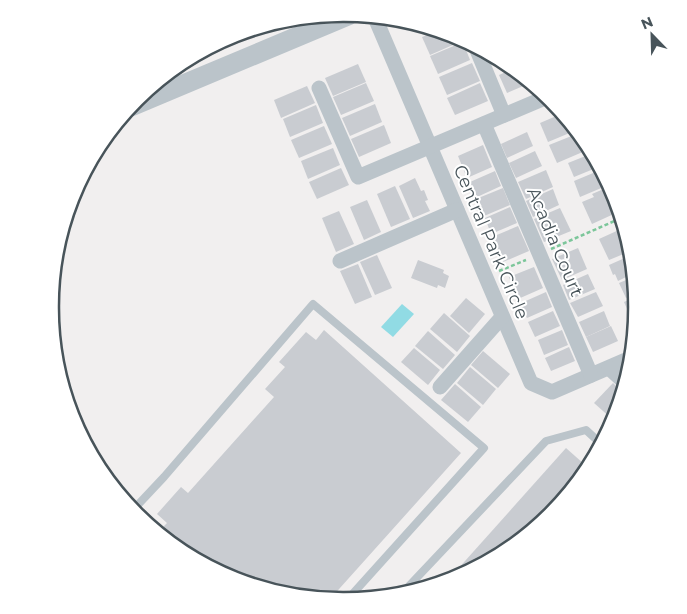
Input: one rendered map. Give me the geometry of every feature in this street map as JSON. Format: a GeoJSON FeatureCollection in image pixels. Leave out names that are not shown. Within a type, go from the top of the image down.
{"type":"FeatureCollection","features":[{"type":"Feature","properties":{"kind":"street"},"geometry":{"type":"LineString","coordinates":[[150,98],[332,23]]}},
{"type":"Feature","properties":{"kind":"street","name":"Central Park Circle"},"geometry":{"type":"LineString","coordinates":[[378,25],[531,383],[552,392],[623,361]]}},
{"type":"Feature","properties":{"kind":"street"},"geometry":{"type":"LineString","coordinates":[[480,58],[504,115]]}},
{"type":"Feature","properties":{"kind":"street"},"geometry":{"type":"LineString","coordinates":[[319,88],[358,177],[539,100]]}},
{"type":"Feature","properties":{"kind":"street","name":"Acadia Court"},"geometry":{"type":"LineString","coordinates":[[484,124],[591,376]]}},
{"type":"Feature","properties":{"kind":"street"},"geometry":{"type":"LineString","coordinates":[[340,261],[457,210]]}},
{"type":"Feature","properties":{"kind":"street"},"geometry":{"type":"LineString","coordinates":[[440,387],[502,317]]}},
{"type":"Feature","properties":{"kind":"street"},"geometry":{"type":"LineString","coordinates":[[609,368],[619,377]]}},
{"type":"Feature","properties":{"kind":"lane"},"geometry":{"type":"LineString","coordinates":[[138,504],[313,304],[484,448],[355,591]]}},
{"type":"Feature","properties":{"kind":"lane"},"geometry":{"type":"LineString","coordinates":[[413,583],[546,441],[586,430],[596,439]]}},
{"type":"Feature","properties":{"kind":"water"},"geometry":{"type":"Polygon","coordinates":[[[402,304],[414,314],[393,337],[381,327],[402,304]]]}},
{"type":"Feature","properties":{"kind":"building"},"geometry":{"type":"Polygon","coordinates":[[[427,35],[454,45],[430,55],[422,37],[427,35]]]}},
{"type":"Feature","properties":{"kind":"building"},"geometry":{"type":"Polygon","coordinates":[[[455,45],[466,51],[470,60],[438,74],[430,56],[455,45]]]}},
{"type":"Feature","properties":{"kind":"building"},"geometry":{"type":"Polygon","coordinates":[[[472,63],[480,81],[447,95],[439,77],[472,63]]]}},
{"type":"Feature","properties":{"kind":"building"},"geometry":{"type":"Polygon","coordinates":[[[358,64],[366,82],[333,96],[325,78],[358,64]]]}},
{"type":"Feature","properties":{"kind":"building"},"geometry":{"type":"Polygon","coordinates":[[[505,72],[523,86],[507,93],[499,75],[505,72]]]}},
{"type":"Feature","properties":{"kind":"building"},"geometry":{"type":"Polygon","coordinates":[[[366,83],[374,101],[341,115],[333,97],[366,83]]]}},
{"type":"Feature","properties":{"kind":"building"},"geometry":{"type":"Polygon","coordinates":[[[480,83],[488,101],[455,115],[447,98],[480,83]]]}},
{"type":"Feature","properties":{"kind":"building"},"geometry":{"type":"Polygon","coordinates":[[[307,86],[315,103],[281,118],[274,100],[307,86]]]}},
{"type":"Feature","properties":{"kind":"building"},"geometry":{"type":"Polygon","coordinates":[[[375,104],[382,122],[350,136],[342,118],[375,104]]]}},
{"type":"Feature","properties":{"kind":"building"},"geometry":{"type":"Polygon","coordinates":[[[316,105],[323,123],[290,137],[283,119],[316,105]]]}},
{"type":"Feature","properties":{"kind":"building"},"geometry":{"type":"Polygon","coordinates":[[[555,117],[569,133],[548,142],[540,123],[555,117]]]}},
{"type":"Feature","properties":{"kind":"building"},"geometry":{"type":"Polygon","coordinates":[[[384,125],[391,143],[359,157],[351,139],[384,125]]]}},
{"type":"Feature","properties":{"kind":"building"},"geometry":{"type":"Polygon","coordinates":[[[324,126],[332,144],[299,158],[291,140],[324,126]]]}},
{"type":"Feature","properties":{"kind":"building"},"geometry":{"type":"Polygon","coordinates":[[[527,132],[533,146],[507,158],[501,144],[527,132]]]}},
{"type":"Feature","properties":{"kind":"building"},"geometry":{"type":"Polygon","coordinates":[[[571,136],[582,152],[557,163],[549,145],[571,136]]]}},
{"type":"Feature","properties":{"kind":"building"},"geometry":{"type":"Polygon","coordinates":[[[483,145],[492,167],[467,178],[458,156],[483,145]]]}},
{"type":"Feature","properties":{"kind":"building"},"geometry":{"type":"Polygon","coordinates":[[[333,148],[340,165],[308,179],[301,161],[333,148]]]}},
{"type":"Feature","properties":{"kind":"building"},"geometry":{"type":"Polygon","coordinates":[[[535,151],[542,166],[516,178],[509,163],[535,151]]]}},
{"type":"Feature","properties":{"kind":"building"},"geometry":{"type":"Polygon","coordinates":[[[585,156],[592,169],[574,177],[568,163],[585,156]]]}},
{"type":"Feature","properties":{"kind":"building"},"geometry":{"type":"Polygon","coordinates":[[[341,168],[349,185],[317,199],[309,182],[341,168]]]}},
{"type":"Feature","properties":{"kind":"building"},"geometry":{"type":"Polygon","coordinates":[[[546,170],[553,187],[526,199],[518,182],[546,170]]]}},
{"type":"Feature","properties":{"kind":"building"},"geometry":{"type":"Polygon","coordinates":[[[495,171],[501,186],[477,197],[470,182],[495,171]]]}},
{"type":"Feature","properties":{"kind":"building"},"geometry":{"type":"Polygon","coordinates":[[[594,173],[602,188],[580,197],[574,181],[594,173]]]}},
{"type":"Feature","properties":{"kind":"building"},"geometry":{"type":"Polygon","coordinates":[[[415,178],[421,191],[424,190],[428,200],[425,201],[430,211],[413,218],[399,186],[415,178]]]}},
{"type":"Feature","properties":{"kind":"building"},"geometry":{"type":"Polygon","coordinates":[[[395,186],[410,219],[391,227],[377,194],[395,186]]]}},
{"type":"Feature","properties":{"kind":"building"},"geometry":{"type":"Polygon","coordinates":[[[503,188],[510,205],[484,216],[476,199],[503,188]]]}},
{"type":"Feature","properties":{"kind":"building"},"geometry":{"type":"Polygon","coordinates":[[[553,189],[559,205],[533,217],[526,201],[553,189]]]}},
{"type":"Feature","properties":{"kind":"building"},"geometry":{"type":"Polygon","coordinates":[[[602,190],[612,215],[592,224],[582,202],[594,197],[592,194],[602,190]]]}},
{"type":"Feature","properties":{"kind":"building"},"geometry":{"type":"Polygon","coordinates":[[[367,200],[381,232],[364,240],[350,207],[367,200]]]}},
{"type":"Feature","properties":{"kind":"building"},"geometry":{"type":"Polygon","coordinates":[[[510,207],[517,223],[491,234],[485,218],[510,207]]]}},
{"type":"Feature","properties":{"kind":"building"},"geometry":{"type":"Polygon","coordinates":[[[560,208],[571,231],[544,242],[534,219],[560,208]]]}},
{"type":"Feature","properties":{"kind":"building"},"geometry":{"type":"Polygon","coordinates":[[[339,211],[354,244],[336,252],[322,218],[339,211]]]}},
{"type":"Feature","properties":{"kind":"building"},"geometry":{"type":"Polygon","coordinates":[[[518,226],[529,251],[503,262],[492,237],[518,226]]]}},
{"type":"Feature","properties":{"kind":"building"},"geometry":{"type":"Polygon","coordinates":[[[617,231],[623,254],[609,260],[599,239],[617,231]]]}},
{"type":"Feature","properties":{"kind":"building"},"geometry":{"type":"Polygon","coordinates":[[[578,248],[587,269],[562,280],[552,259],[578,248]]]}},
{"type":"Feature","properties":{"kind":"building"},"geometry":{"type":"Polygon","coordinates":[[[377,255],[392,288],[375,295],[360,262],[377,255]]]}},
{"type":"Feature","properties":{"kind":"building"},"geometry":{"type":"Polygon","coordinates":[[[624,258],[626,277],[618,281],[609,265],[624,258]]]}},
{"type":"Feature","properties":{"kind":"building"},"geometry":{"type":"Polygon","coordinates":[[[418,260],[444,270],[443,273],[449,276],[445,288],[438,285],[437,288],[411,278],[418,260]]]}},
{"type":"Feature","properties":{"kind":"building"},"geometry":{"type":"Polygon","coordinates":[[[358,264],[372,297],[355,304],[340,271],[358,264]]]}},
{"type":"Feature","properties":{"kind":"building"},"geometry":{"type":"Polygon","coordinates":[[[534,267],[543,288],[518,299],[509,277],[534,267]]]}},
{"type":"Feature","properties":{"kind":"building"},"geometry":{"type":"Polygon","coordinates":[[[588,274],[595,289],[569,300],[563,285],[588,274]]]}},
{"type":"Feature","properties":{"kind":"building"},"geometry":{"type":"Polygon","coordinates":[[[627,280],[627,297],[626,298],[619,283],[627,280]]]}},
{"type":"Feature","properties":{"kind":"building"},"geometry":{"type":"Polygon","coordinates":[[[546,292],[552,307],[527,318],[519,304],[546,292]]]}},
{"type":"Feature","properties":{"kind":"building"},"geometry":{"type":"Polygon","coordinates":[[[596,292],[603,306],[578,317],[570,303],[596,292]]]}},
{"type":"Feature","properties":{"kind":"building"},"geometry":{"type":"Polygon","coordinates":[[[466,298],[485,314],[469,333],[450,316],[466,298]]]}},
{"type":"Feature","properties":{"kind":"building"},"geometry":{"type":"Polygon","coordinates":[[[628,300],[628,311],[624,302],[628,300]]]}},
{"type":"Feature","properties":{"kind":"building"},"geometry":{"type":"Polygon","coordinates":[[[553,311],[560,326],[535,337],[528,322],[553,311]]]}},
{"type":"Feature","properties":{"kind":"building"},"geometry":{"type":"Polygon","coordinates":[[[604,311],[610,326],[586,337],[579,322],[604,311]]]}},
{"type":"Feature","properties":{"kind":"building"},"geometry":{"type":"Polygon","coordinates":[[[444,313],[470,336],[457,352],[430,329],[444,313]]]}},
{"type":"Feature","properties":{"kind":"building"},"geometry":{"type":"Polygon","coordinates":[[[611,326],[618,341],[593,352],[586,337],[611,326]]]}},
{"type":"Feature","properties":{"kind":"building"},"geometry":{"type":"Polygon","coordinates":[[[324,330],[461,453],[337,592],[288,586],[235,570],[185,544],[163,527],[167,523],[157,514],[181,487],[188,493],[274,397],[265,389],[285,367],[279,362],[306,332],[316,340],[324,330]]]}},
{"type":"Feature","properties":{"kind":"building"},"geometry":{"type":"Polygon","coordinates":[[[562,330],[568,345],[544,355],[538,340],[562,330]]]}},
{"type":"Feature","properties":{"kind":"building"},"geometry":{"type":"Polygon","coordinates":[[[428,331],[455,355],[443,369],[415,346],[428,331]]]}},
{"type":"Feature","properties":{"kind":"building"},"geometry":{"type":"Polygon","coordinates":[[[569,347],[575,361],[551,371],[545,358],[569,347]]]}},
{"type":"Feature","properties":{"kind":"building"},"geometry":{"type":"Polygon","coordinates":[[[414,348],[440,370],[428,385],[401,362],[414,348]]]}},
{"type":"Feature","properties":{"kind":"building"},"geometry":{"type":"Polygon","coordinates":[[[483,351],[510,374],[498,388],[471,365],[483,351]]]}},
{"type":"Feature","properties":{"kind":"building"},"geometry":{"type":"Polygon","coordinates":[[[470,367],[496,389],[483,405],[457,383],[470,367]]]}},
{"type":"Feature","properties":{"kind":"building"},"geometry":{"type":"Polygon","coordinates":[[[613,383],[616,386],[607,414],[594,403],[613,383]]]}},
{"type":"Feature","properties":{"kind":"building"},"geometry":{"type":"Polygon","coordinates":[[[455,384],[481,407],[468,422],[441,400],[455,384]]]}},
{"type":"Feature","properties":{"kind":"building"},"geometry":{"type":"Polygon","coordinates":[[[566,448],[582,462],[557,495],[517,533],[502,544],[461,566],[566,448]]]}}]}
